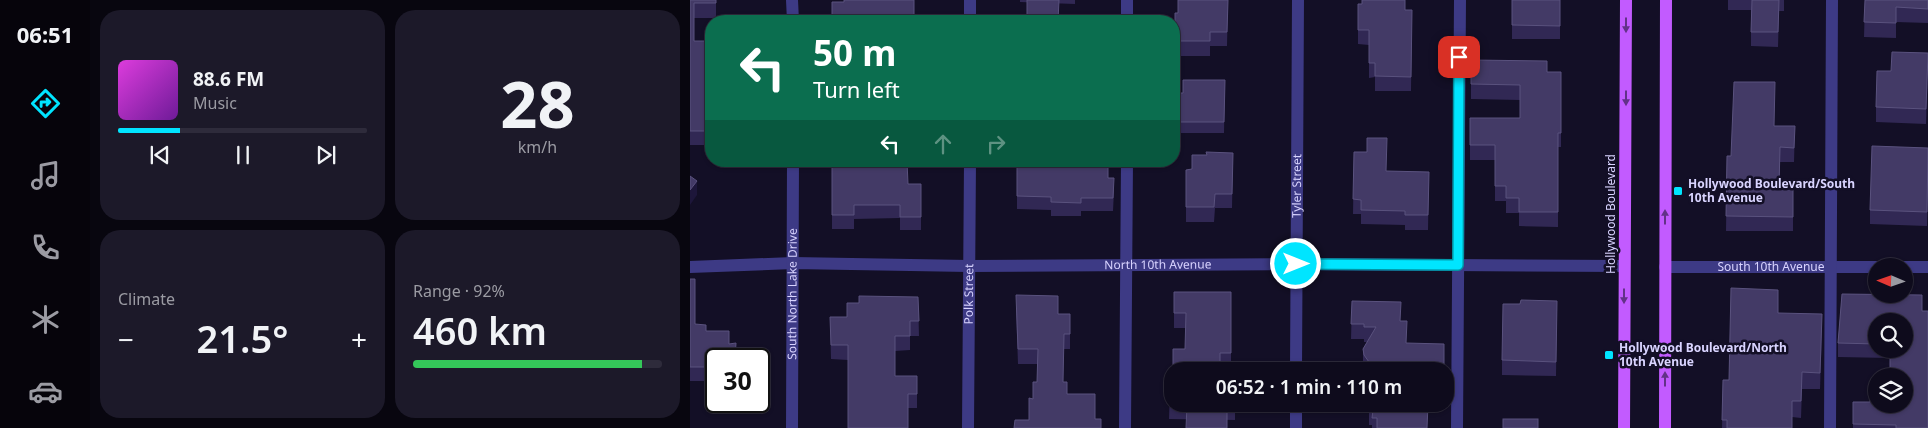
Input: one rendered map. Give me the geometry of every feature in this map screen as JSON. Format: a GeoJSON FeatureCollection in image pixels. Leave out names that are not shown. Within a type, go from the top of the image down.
{"type":"FeatureCollection","features":[{"type":"Feature","properties":{"kind":"main road","name":"Hollywood Boulevard"},"geometry":{"type":"LineString","coordinates":[[1624,428],[1626,0]]}},
{"type":"Feature","properties":{"kind":"main road"},"geometry":{"type":"LineString","coordinates":[[1664,428],[1666,0]]}},
{"type":"Feature","properties":{"kind":"street"},"geometry":{"type":"LineString","coordinates":[[792,0],[792,15]]}},
{"type":"Feature","properties":{"kind":"street"},"geometry":{"type":"LineString","coordinates":[[970,0],[970,15]]}},
{"type":"Feature","properties":{"kind":"street"},"geometry":{"type":"LineString","coordinates":[[1127,15],[1128,0]]}},
{"type":"Feature","properties":{"kind":"street","name":"Tyler Street"},"geometry":{"type":"LineString","coordinates":[[1296,362],[1298,0]]}},
{"type":"Feature","properties":{"kind":"street"},"geometry":{"type":"LineString","coordinates":[[1457,428],[1460,0]]}},
{"type":"Feature","properties":{"kind":"street"},"geometry":{"type":"LineString","coordinates":[[1830,428],[1832,0]]}},
{"type":"Feature","properties":{"kind":"street","name":"South North Lake Drive"},"geometry":{"type":"LineString","coordinates":[[792,428],[793,167]]}},
{"type":"Feature","properties":{"kind":"street","name":"Polk Street"},"geometry":{"type":"LineString","coordinates":[[968,428],[970,167]]}},
{"type":"Feature","properties":{"kind":"street"},"geometry":{"type":"LineString","coordinates":[[1125,428],[1127,167]]}},
{"type":"Feature","properties":{"kind":"street","name":"North 10th Avenue"},"geometry":{"type":"LineString","coordinates":[[690,267],[793,263],[969,266],[1296,264],[1624,266]]}},
{"type":"Feature","properties":{"kind":"street","name":"South 10th Avenue"},"geometry":{"type":"LineString","coordinates":[[1665,267],[1868,267]]}},
{"type":"Feature","properties":{"kind":"street"},"geometry":{"type":"LineString","coordinates":[[1913,267],[1928,267]]}},
{"type":"Feature","properties":{"kind":"street"},"geometry":{"type":"LineString","coordinates":[[1296,412],[1296,428]]}},
{"type":"Feature","properties":{"kind":"building"},"geometry":{"type":"Polygon","coordinates":[[[690,0],[716,0],[716,3],[694,3],[694,41],[705,41],[705,131],[690,131],[690,0]]]}},
{"type":"Feature","properties":{"kind":"building"},"geometry":{"type":"Polygon","coordinates":[[[844,0],[914,0],[914,15],[832,15],[832,2],[844,2],[844,0]]]}},
{"type":"Feature","properties":{"kind":"building"},"geometry":{"type":"Polygon","coordinates":[[[1027,0],[1059,0],[1058,15],[1027,15],[1027,0]]]}},
{"type":"Feature","properties":{"kind":"building"},"geometry":{"type":"Polygon","coordinates":[[[1178,0],[1228,0],[1227,32],[1210,32],[1210,41],[1180,41],[1180,15],[1175,15],[1175,13],[1178,13],[1178,0]]]}},
{"type":"Feature","properties":{"kind":"building"},"geometry":{"type":"Polygon","coordinates":[[[1362,0],[1405,0],[1405,10],[1412,10],[1411,77],[1375,76],[1375,63],[1369,63],[1369,30],[1358,30],[1358,4],[1362,4],[1362,0]]]}},
{"type":"Feature","properties":{"kind":"building"},"geometry":{"type":"Polygon","coordinates":[[[1512,0],[1560,0],[1560,26],[1512,25],[1512,0]]]}},
{"type":"Feature","properties":{"kind":"building"},"geometry":{"type":"Polygon","coordinates":[[[1752,0],[1779,0],[1778,32],[1751,32],[1752,0]]]}},
{"type":"Feature","properties":{"kind":"building"},"geometry":{"type":"Polygon","coordinates":[[[1865,0],[1928,0],[1928,9],[1896,7],[1896,23],[1864,22],[1865,0]]]}},
{"type":"Feature","properties":{"kind":"building"},"geometry":{"type":"Polygon","coordinates":[[[1892,52],[1928,53],[1926,109],[1876,107],[1877,71],[1891,71],[1892,52]]]}},
{"type":"Feature","properties":{"kind":"building"},"geometry":{"type":"Polygon","coordinates":[[[1471,60],[1547,61],[1547,72],[1561,72],[1561,133],[1558,133],[1558,212],[1519,212],[1519,198],[1506,198],[1506,186],[1495,186],[1495,145],[1470,145],[1470,118],[1520,118],[1520,85],[1471,84],[1471,60]]]}},
{"type":"Feature","properties":{"kind":"building"},"geometry":{"type":"Polygon","coordinates":[[[1183,80],[1225,80],[1224,122],[1180,122],[1180,93],[1183,93],[1183,80]]]}},
{"type":"Feature","properties":{"kind":"building"},"geometry":{"type":"Polygon","coordinates":[[[1734,82],[1775,82],[1774,126],[1795,126],[1794,148],[1780,147],[1779,187],[1793,187],[1793,217],[1726,216],[1727,156],[1731,156],[1734,82]]]}},
{"type":"Feature","properties":{"kind":"building"},"geometry":{"type":"Polygon","coordinates":[[[1367,138],[1387,138],[1386,171],[1429,172],[1428,215],[1405,215],[1405,211],[1361,210],[1361,200],[1353,199],[1354,152],[1367,152],[1367,138]]]}},
{"type":"Feature","properties":{"kind":"building"},"geometry":{"type":"Polygon","coordinates":[[[1872,146],[1928,148],[1927,212],[1870,210],[1872,146]]]}},
{"type":"Feature","properties":{"kind":"building"},"geometry":{"type":"Polygon","coordinates":[[[1206,152],[1233,153],[1232,194],[1215,194],[1214,207],[1186,207],[1186,170],[1192,169],[1192,155],[1207,155],[1206,152]]]}},
{"type":"Feature","properties":{"kind":"building"},"geometry":{"type":"Polygon","coordinates":[[[832,167],[907,167],[908,184],[921,184],[921,217],[900,217],[900,205],[854,205],[854,215],[832,215],[832,167]]]}},
{"type":"Feature","properties":{"kind":"building"},"geometry":{"type":"Polygon","coordinates":[[[1017,167],[1108,167],[1108,178],[1114,178],[1113,198],[1081,198],[1081,203],[1051,202],[1051,197],[1017,196],[1017,167]]]}},
{"type":"Feature","properties":{"kind":"building"},"geometry":{"type":"Polygon","coordinates":[[[690,176],[697,181],[690,190],[690,176]]]}},
{"type":"Feature","properties":{"kind":"building"},"geometry":{"type":"Polygon","coordinates":[[[690,279],[695,279],[695,324],[706,325],[706,331],[729,331],[729,344],[736,343],[736,348],[705,348],[705,367],[690,367],[690,279]]]}},
{"type":"Feature","properties":{"kind":"building"},"geometry":{"type":"Polygon","coordinates":[[[1731,288],[1778,290],[1778,313],[1822,314],[1820,373],[1802,372],[1801,401],[1792,401],[1792,428],[1727,428],[1727,420],[1722,420],[1723,380],[1729,380],[1731,288]]]}},
{"type":"Feature","properties":{"kind":"building"},"geometry":{"type":"Polygon","coordinates":[[[1174,292],[1231,292],[1231,353],[1220,353],[1220,362],[1173,362],[1173,349],[1185,349],[1186,313],[1174,313],[1174,292]]]}},
{"type":"Feature","properties":{"kind":"building"},"geometry":{"type":"Polygon","coordinates":[[[1842,294],[1868,294],[1868,303],[1913,303],[1913,295],[1922,295],[1922,311],[1928,311],[1928,428],[1896,428],[1896,425],[1853,424],[1853,402],[1868,402],[1868,413],[1913,413],[1913,368],[1890,368],[1890,358],[1913,358],[1913,313],[1868,313],[1868,344],[1838,343],[1842,294]]]}},
{"type":"Feature","properties":{"kind":"building"},"geometry":{"type":"Polygon","coordinates":[[[1016,295],[1058,296],[1058,314],[1070,314],[1070,334],[1064,334],[1063,382],[1067,382],[1067,394],[1095,394],[1095,419],[1101,419],[1101,428],[1014,428],[1015,420],[1029,420],[1029,398],[1033,399],[1033,382],[1037,382],[1038,349],[1018,349],[1016,295]]]}},
{"type":"Feature","properties":{"kind":"building"},"geometry":{"type":"Polygon","coordinates":[[[859,296],[918,297],[919,321],[910,321],[910,336],[895,336],[895,376],[917,376],[917,394],[908,394],[908,428],[848,428],[848,345],[831,345],[830,317],[847,317],[847,303],[859,303],[859,296]]]}},
{"type":"Feature","properties":{"kind":"building"},"geometry":{"type":"Polygon","coordinates":[[[1521,300],[1557,301],[1556,362],[1502,360],[1503,304],[1520,304],[1521,300]]]}},
{"type":"Feature","properties":{"kind":"building"},"geometry":{"type":"Polygon","coordinates":[[[1352,301],[1401,302],[1400,321],[1407,321],[1406,343],[1444,344],[1444,362],[1369,362],[1364,355],[1363,349],[1376,327],[1364,327],[1364,324],[1351,324],[1352,301]]]}},
{"type":"Feature","properties":{"kind":"building"},"geometry":{"type":"Polygon","coordinates":[[[1187,412],[1227,412],[1227,428],[1186,428],[1187,412]]]}},
{"type":"Feature","properties":{"kind":"building"},"geometry":{"type":"Polygon","coordinates":[[[1373,412],[1428,412],[1427,428],[1377,428],[1377,418],[1372,418],[1373,412]]]}},
{"type":"Feature","properties":{"kind":"building"},"geometry":{"type":"Polygon","coordinates":[[[1503,419],[1538,419],[1538,428],[1503,428],[1503,419]]]}},
{"type":"Feature","properties":{"kind":"place","name":"Hollywood Boulevard/South 10th Avenue"},"geometry":{"type":"Point","coordinates":[1678,191]}},
{"type":"Feature","properties":{"kind":"place","name":"Hollywood Boulevard/North 10th Avenue"},"geometry":{"type":"Point","coordinates":[1609,355]}},
{"type":"Feature","properties":{"kind":"route"},"geometry":{"type":"LineString","coordinates":[[1296,264],[1458,265],[1459,57]]}}]}
